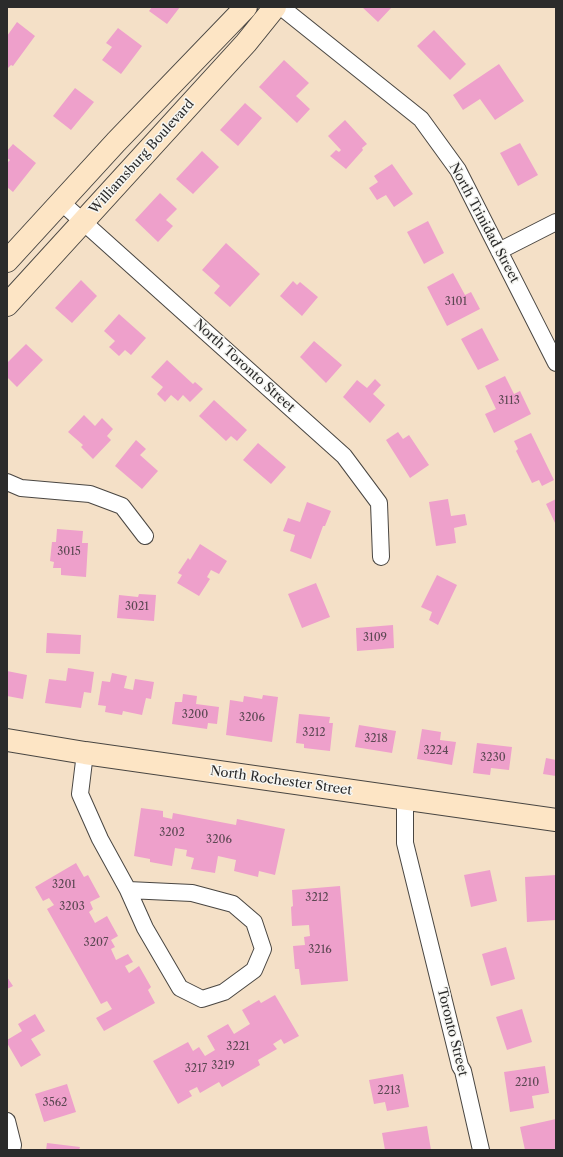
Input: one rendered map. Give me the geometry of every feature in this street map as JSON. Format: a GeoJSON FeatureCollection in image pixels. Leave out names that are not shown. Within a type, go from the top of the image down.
{"type":"FeatureCollection","features":[{"type":"Feature","properties":{"kind":"main road","name":"Williamsburg Boulevard"},"geometry":{"type":"LineString","coordinates":[[7,261],[116,142],[246,7]]}},
{"type":"Feature","properties":{"kind":"main road","name":"Williamsburg Boulevard"},"geometry":{"type":"LineString","coordinates":[[7,305],[246,43],[275,7]]}},
{"type":"Feature","properties":{"kind":"main road","name":"North Rochester Street"},"geometry":{"type":"LineString","coordinates":[[7,740],[85,753],[556,820]]}},
{"type":"Feature","properties":{"kind":"street","name":"North Trinidad Street"},"geometry":{"type":"LineString","coordinates":[[280,7],[421,119],[458,170],[556,363]]}},
{"type":"Feature","properties":{"kind":"street","name":"North Toronto Street"},"geometry":{"type":"LineString","coordinates":[[61,202],[344,456],[379,504],[381,557]]}},
{"type":"Feature","properties":{"kind":"street"},"geometry":{"type":"LineString","coordinates":[[499,251],[556,222]]}},
{"type":"Feature","properties":{"kind":"street"},"geometry":{"type":"LineString","coordinates":[[7,482],[21,488],[90,494],[122,506],[145,536]]}},
{"type":"Feature","properties":{"kind":"street"},"geometry":{"type":"LineString","coordinates":[[85,753],[80,794],[100,838],[128,890],[145,928],[180,988],[202,999],[224,992],[254,970],[263,949],[254,922],[233,904],[192,893],[128,890]]}},
{"type":"Feature","properties":{"kind":"street","name":"Toronto Street"},"geometry":{"type":"LineString","coordinates":[[405,799],[405,843],[460,1066],[463,1071],[481,1150]]}},
{"type":"Feature","properties":{"kind":"street"},"geometry":{"type":"LineString","coordinates":[[7,1120],[13,1148]]}},
{"type":"Feature","properties":{"kind":"building"},"geometry":{"type":"Polygon","coordinates":[[[152,7],[180,7],[167,24],[149,11],[152,7]]]}},
{"type":"Feature","properties":{"kind":"building"},"geometry":{"type":"Polygon","coordinates":[[[362,7],[392,7],[378,22],[362,7]]]}},
{"type":"Feature","properties":{"kind":"building"},"geometry":{"type":"Polygon","coordinates":[[[17,22],[35,36],[13,66],[11,65],[7,69],[7,36],[17,22]]]}},
{"type":"Feature","properties":{"kind":"building"},"geometry":{"type":"Polygon","coordinates":[[[118,28],[142,46],[121,74],[102,60],[112,47],[106,43],[118,28]]]}},
{"type":"Feature","properties":{"kind":"building"},"geometry":{"type":"Polygon","coordinates":[[[434,30],[466,64],[450,80],[417,46],[434,30]]]}},
{"type":"Feature","properties":{"kind":"building"},"geometry":{"type":"Polygon","coordinates":[[[284,60],[309,83],[296,96],[310,109],[297,123],[259,87],[284,60]]]}},
{"type":"Feature","properties":{"kind":"building"},"geometry":{"type":"Polygon","coordinates":[[[499,64],[524,101],[495,120],[480,99],[463,110],[453,95],[499,64]]]}},
{"type":"Feature","properties":{"kind":"building"},"geometry":{"type":"Polygon","coordinates":[[[75,88],[94,102],[71,130],[53,116],[75,88]]]}},
{"type":"Feature","properties":{"kind":"building"},"geometry":{"type":"Polygon","coordinates":[[[245,103],[262,118],[238,146],[220,130],[245,103]]]}},
{"type":"Feature","properties":{"kind":"building"},"geometry":{"type":"Polygon","coordinates":[[[345,120],[367,144],[362,148],[363,150],[346,169],[330,156],[336,150],[339,152],[341,150],[328,136],[345,120]]]}},
{"type":"Feature","properties":{"kind":"building"},"geometry":{"type":"Polygon","coordinates":[[[520,143],[538,175],[518,186],[500,153],[520,143]]]}},
{"type":"Feature","properties":{"kind":"building"},"geometry":{"type":"Polygon","coordinates":[[[13,144],[36,163],[13,192],[7,187],[7,163],[10,160],[7,158],[7,151],[13,144]]]}},
{"type":"Feature","properties":{"kind":"building"},"geometry":{"type":"Polygon","coordinates":[[[202,151],[219,167],[193,194],[176,179],[202,151]]]}},
{"type":"Feature","properties":{"kind":"building"},"geometry":{"type":"Polygon","coordinates":[[[392,164],[413,194],[394,207],[386,195],[377,200],[369,188],[378,182],[374,176],[392,164]]]}},
{"type":"Feature","properties":{"kind":"building"},"geometry":{"type":"Polygon","coordinates":[[[160,193],[177,209],[166,220],[173,226],[158,242],[135,220],[160,193]]]}},
{"type":"Feature","properties":{"kind":"building"},"geometry":{"type":"Polygon","coordinates":[[[428,221],[444,253],[424,264],[407,232],[428,221]]]}},
{"type":"Feature","properties":{"kind":"building"},"geometry":{"type":"Polygon","coordinates":[[[226,243],[260,274],[230,307],[214,293],[220,286],[202,270],[226,243]]]}},
{"type":"Feature","properties":{"kind":"building"},"geometry":{"type":"Polygon","coordinates":[[[453,273],[465,295],[471,292],[480,309],[447,326],[427,287],[453,273]]]}},
{"type":"Feature","properties":{"kind":"building"},"geometry":{"type":"Polygon","coordinates":[[[81,280],[97,296],[72,323],[55,308],[81,280]]]}},
{"type":"Feature","properties":{"kind":"building"},"geometry":{"type":"Polygon","coordinates":[[[293,281],[297,285],[300,282],[318,297],[302,316],[280,296],[293,281]]]}},
{"type":"Feature","properties":{"kind":"building"},"geometry":{"type":"Polygon","coordinates":[[[119,314],[146,338],[131,355],[125,350],[119,356],[109,347],[115,341],[104,331],[119,314]]]}},
{"type":"Feature","properties":{"kind":"building"},"geometry":{"type":"Polygon","coordinates":[[[482,328],[499,360],[478,370],[461,339],[482,328]]]}},
{"type":"Feature","properties":{"kind":"building"},"geometry":{"type":"Polygon","coordinates":[[[314,341],[342,365],[326,383],[300,357],[314,341]]]}},
{"type":"Feature","properties":{"kind":"building"},"geometry":{"type":"Polygon","coordinates":[[[26,344],[43,360],[17,387],[7,377],[7,363],[26,344]]]}},
{"type":"Feature","properties":{"kind":"building"},"geometry":{"type":"Polygon","coordinates":[[[167,360],[193,384],[195,382],[203,389],[190,402],[183,395],[178,401],[171,395],[165,402],[157,394],[163,387],[151,377],[167,360]]]}},
{"type":"Feature","properties":{"kind":"building"},"geometry":{"type":"Polygon","coordinates":[[[505,376],[514,394],[520,391],[531,414],[494,433],[485,414],[496,409],[485,386],[505,376]]]}},
{"type":"Feature","properties":{"kind":"building"},"geometry":{"type":"Polygon","coordinates":[[[375,379],[381,385],[373,394],[385,405],[370,423],[343,397],[357,380],[367,388],[375,379]]]}},
{"type":"Feature","properties":{"kind":"building"},"geometry":{"type":"Polygon","coordinates":[[[214,400],[247,430],[237,441],[231,436],[226,441],[199,416],[214,400]]]}},
{"type":"Feature","properties":{"kind":"building"},"geometry":{"type":"Polygon","coordinates":[[[84,415],[95,426],[102,418],[113,429],[107,436],[111,440],[93,459],[81,447],[83,445],[68,432],[84,415]]]}},
{"type":"Feature","properties":{"kind":"building"},"geometry":{"type":"Polygon","coordinates":[[[398,432],[403,439],[409,435],[429,465],[410,478],[386,440],[398,432]]]}},
{"type":"Feature","properties":{"kind":"building"},"geometry":{"type":"Polygon","coordinates":[[[531,433],[554,480],[542,486],[539,480],[532,483],[516,451],[518,449],[514,441],[531,433]]]}},
{"type":"Feature","properties":{"kind":"building"},"geometry":{"type":"Polygon","coordinates":[[[136,440],[146,449],[140,455],[158,471],[142,489],[115,466],[136,440]]]}},
{"type":"Feature","properties":{"kind":"building"},"geometry":{"type":"Polygon","coordinates":[[[258,443],[286,467],[271,484],[243,460],[258,443]]]}},
{"type":"Feature","properties":{"kind":"building"},"geometry":{"type":"Polygon","coordinates":[[[448,499],[451,516],[465,514],[467,525],[454,528],[456,543],[436,546],[429,502],[448,499]]]}},
{"type":"Feature","properties":{"kind":"building"},"geometry":{"type":"Polygon","coordinates":[[[556,499],[556,525],[546,504],[556,499]]]}},
{"type":"Feature","properties":{"kind":"building"},"geometry":{"type":"Polygon","coordinates":[[[307,502],[331,511],[325,526],[323,526],[311,559],[290,551],[295,535],[283,531],[288,518],[300,522],[307,502]]]}},
{"type":"Feature","properties":{"kind":"building"},"geometry":{"type":"Polygon","coordinates":[[[57,529],[83,531],[82,543],[88,543],[86,577],[61,575],[61,568],[53,568],[54,562],[50,561],[52,542],[56,542],[57,529]]]}},
{"type":"Feature","properties":{"kind":"building"},"geometry":{"type":"Polygon","coordinates":[[[200,544],[227,561],[219,574],[211,570],[207,577],[210,579],[199,596],[177,583],[182,575],[178,573],[188,558],[190,560],[200,544]]]}},
{"type":"Feature","properties":{"kind":"building"},"geometry":{"type":"Polygon","coordinates":[[[437,575],[457,585],[438,625],[429,620],[432,612],[421,607],[437,575]]]}},
{"type":"Feature","properties":{"kind":"building"},"geometry":{"type":"Polygon","coordinates":[[[316,583],[330,617],[302,628],[288,594],[316,583]]]}},
{"type":"Feature","properties":{"kind":"building"},"geometry":{"type":"Polygon","coordinates":[[[139,594],[156,595],[154,621],[117,618],[119,595],[138,597],[139,594]]]}},
{"type":"Feature","properties":{"kind":"building"},"geometry":{"type":"Polygon","coordinates":[[[393,625],[394,648],[357,651],[356,628],[393,625]]]}},
{"type":"Feature","properties":{"kind":"building"},"geometry":{"type":"Polygon","coordinates":[[[47,633],[81,635],[80,654],[46,653],[47,633]]]}},
{"type":"Feature","properties":{"kind":"building"},"geometry":{"type":"Polygon","coordinates":[[[68,668],[94,672],[91,693],[84,692],[81,708],[45,703],[49,679],[66,681],[68,668]]]}},
{"type":"Feature","properties":{"kind":"building"},"geometry":{"type":"Polygon","coordinates":[[[7,671],[27,675],[23,699],[7,696],[7,671]]]}},
{"type":"Feature","properties":{"kind":"building"},"geometry":{"type":"Polygon","coordinates":[[[112,673],[127,676],[124,688],[133,690],[135,679],[154,682],[151,699],[146,698],[142,715],[123,711],[122,715],[105,712],[106,706],[98,705],[102,681],[110,682],[112,673]]]}},
{"type":"Feature","properties":{"kind":"building"},"geometry":{"type":"Polygon","coordinates":[[[183,694],[197,696],[196,704],[219,707],[217,724],[208,723],[207,729],[172,724],[175,702],[182,702],[183,694]]]}},
{"type":"Feature","properties":{"kind":"building"},"geometry":{"type":"Polygon","coordinates":[[[263,695],[278,697],[272,742],[226,735],[230,700],[243,702],[244,696],[262,699],[263,695]]]}},
{"type":"Feature","properties":{"kind":"building"},"geometry":{"type":"Polygon","coordinates":[[[299,714],[330,717],[329,723],[333,723],[330,751],[304,748],[304,744],[296,743],[299,714]]]}},
{"type":"Feature","properties":{"kind":"building"},"geometry":{"type":"Polygon","coordinates":[[[359,725],[396,731],[392,753],[355,747],[359,725]]]}},
{"type":"Feature","properties":{"kind":"building"},"geometry":{"type":"Polygon","coordinates":[[[422,729],[441,732],[440,740],[456,742],[452,765],[417,759],[422,729]]]}},
{"type":"Feature","properties":{"kind":"building"},"geometry":{"type":"Polygon","coordinates":[[[477,743],[512,747],[509,770],[491,768],[490,775],[473,773],[477,743]]]}},
{"type":"Feature","properties":{"kind":"building"},"geometry":{"type":"Polygon","coordinates":[[[546,758],[556,760],[556,776],[543,774],[546,758]]]}},
{"type":"Feature","properties":{"kind":"building"},"geometry":{"type":"Polygon","coordinates":[[[141,808],[163,811],[163,817],[172,819],[173,813],[236,825],[237,819],[285,829],[275,875],[259,871],[258,877],[234,871],[236,860],[218,856],[215,873],[191,869],[194,858],[186,856],[187,850],[175,848],[172,866],[150,862],[150,859],[134,856],[141,808]]]}},
{"type":"Feature","properties":{"kind":"building"},"geometry":{"type":"Polygon","coordinates":[[[76,863],[84,877],[88,875],[100,897],[90,902],[93,909],[89,912],[95,923],[107,916],[118,936],[111,940],[115,947],[111,949],[116,960],[128,954],[133,962],[125,966],[129,973],[139,966],[151,987],[148,990],[155,1003],[104,1031],[96,1018],[112,1009],[107,1001],[101,1004],[47,909],[54,905],[49,898],[43,901],[35,887],[76,863]]]}},
{"type":"Feature","properties":{"kind":"building"},"geometry":{"type":"Polygon","coordinates":[[[490,870],[497,901],[471,907],[464,875],[490,870]]]}},
{"type":"Feature","properties":{"kind":"building"},"geometry":{"type":"Polygon","coordinates":[[[556,875],[556,920],[527,922],[525,877],[556,875]]]}},
{"type":"Feature","properties":{"kind":"building"},"geometry":{"type":"Polygon","coordinates":[[[340,886],[348,981],[301,985],[299,969],[295,969],[293,946],[305,945],[304,937],[310,936],[309,925],[292,926],[292,890],[340,886]]]}},
{"type":"Feature","properties":{"kind":"building"},"geometry":{"type":"Polygon","coordinates":[[[506,947],[515,979],[491,986],[482,954],[506,947]]]}},
{"type":"Feature","properties":{"kind":"building"},"geometry":{"type":"Polygon","coordinates":[[[7,977],[13,986],[7,989],[7,977]]]}},
{"type":"Feature","properties":{"kind":"building"},"geometry":{"type":"Polygon","coordinates":[[[275,995],[299,1036],[284,1044],[281,1039],[273,1044],[277,1049],[258,1060],[260,1065],[222,1087],[219,1082],[200,1093],[197,1087],[189,1091],[192,1096],[178,1104],[153,1061],[188,1042],[193,1051],[199,1047],[205,1056],[215,1050],[207,1036],[228,1024],[234,1034],[250,1024],[242,1010],[259,1000],[261,1003],[275,995]]]}},
{"type":"Feature","properties":{"kind":"building"},"geometry":{"type":"Polygon","coordinates":[[[522,1009],[532,1042],[507,1050],[496,1017],[522,1009]]]}},
{"type":"Feature","properties":{"kind":"building"},"geometry":{"type":"Polygon","coordinates":[[[35,1014],[45,1031],[31,1039],[41,1055],[21,1067],[7,1043],[7,1040],[22,1031],[18,1024],[35,1014]]]}},
{"type":"Feature","properties":{"kind":"building"},"geometry":{"type":"Polygon","coordinates":[[[545,1066],[549,1093],[532,1096],[534,1108],[510,1112],[504,1072],[545,1066]]]}},
{"type":"Feature","properties":{"kind":"building"},"geometry":{"type":"Polygon","coordinates":[[[403,1074],[409,1107],[387,1111],[385,1102],[374,1104],[369,1080],[403,1074]]]}},
{"type":"Feature","properties":{"kind":"building"},"geometry":{"type":"Polygon","coordinates":[[[67,1084],[76,1112],[44,1122],[35,1094],[67,1084]]]}},
{"type":"Feature","properties":{"kind":"building"},"geometry":{"type":"Polygon","coordinates":[[[556,1119],[556,1150],[525,1150],[520,1127],[556,1119]]]}},
{"type":"Feature","properties":{"kind":"building"},"geometry":{"type":"Polygon","coordinates":[[[427,1126],[431,1150],[385,1150],[382,1133],[427,1126]]]}},
{"type":"Feature","properties":{"kind":"building"},"geometry":{"type":"Polygon","coordinates":[[[47,1143],[80,1147],[79,1150],[46,1150],[47,1143]]]}}]}
